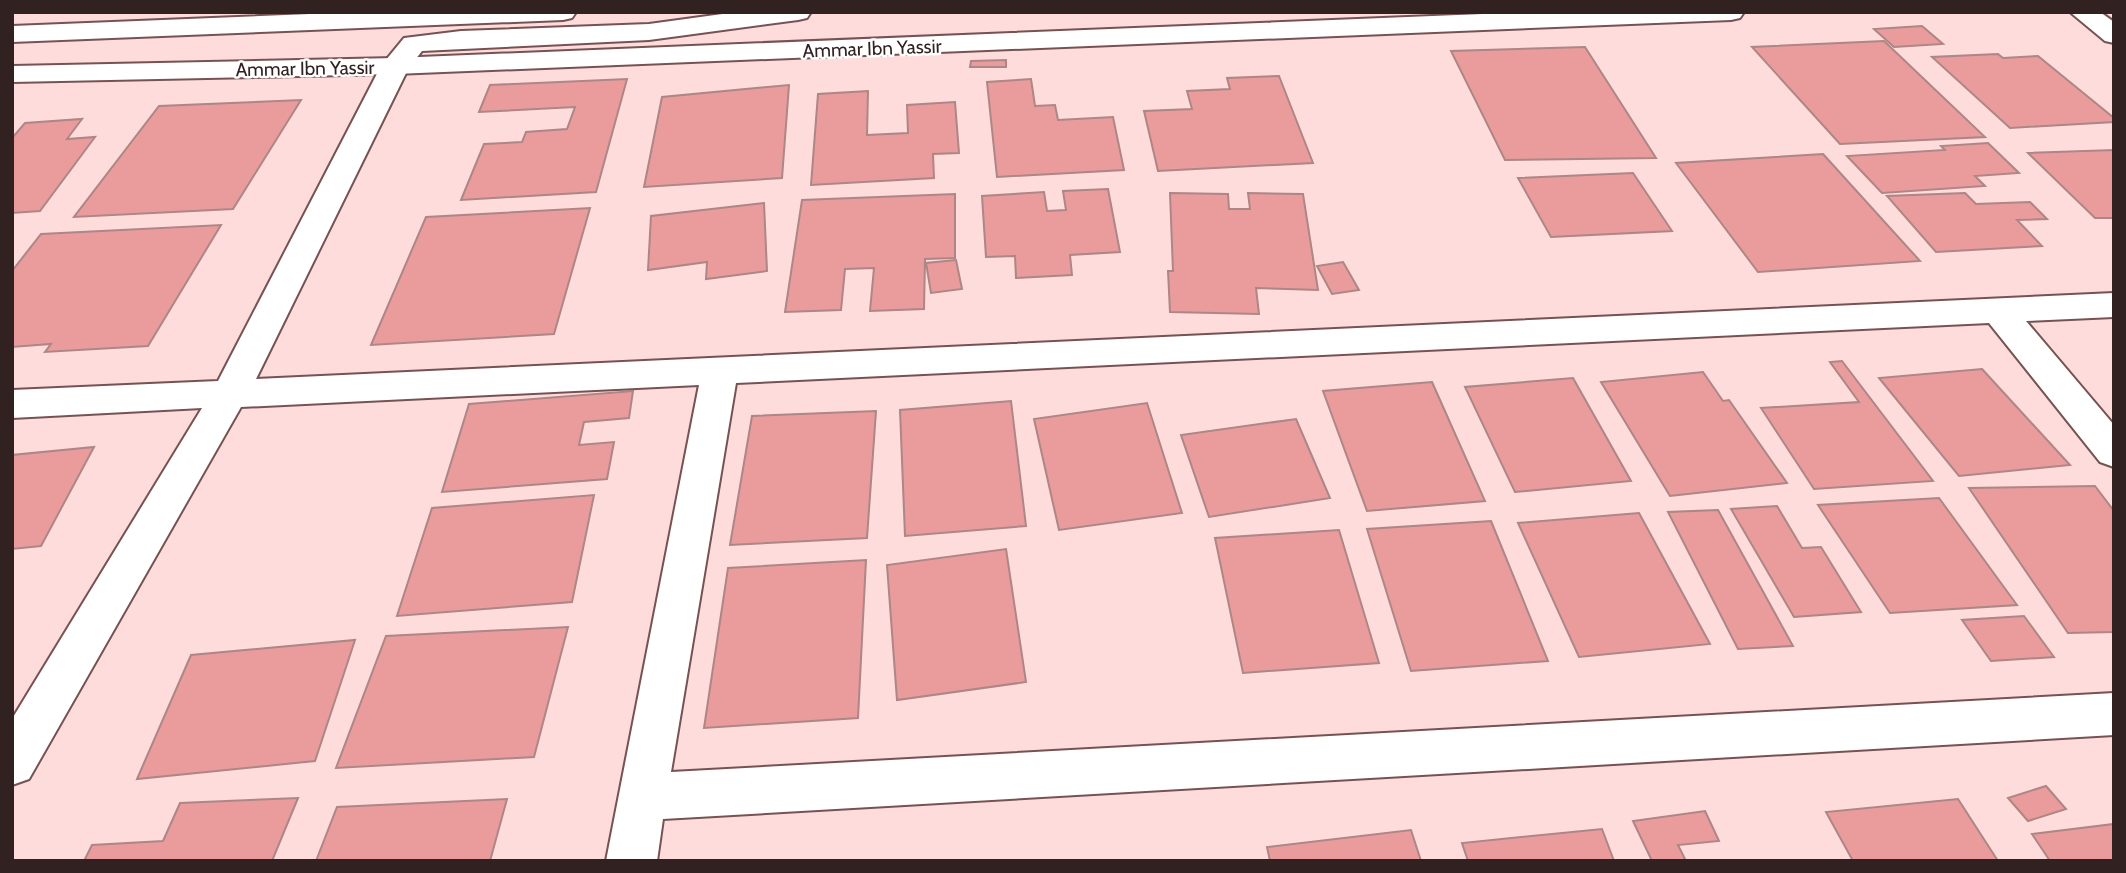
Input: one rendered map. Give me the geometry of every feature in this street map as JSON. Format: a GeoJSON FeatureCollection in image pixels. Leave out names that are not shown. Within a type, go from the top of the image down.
{"type":"FeatureCollection","features":[{"type":"Feature","properties":{"kind":"street","name":"Ammar Ibn Yassir"},"geometry":{"type":"LineString","coordinates":[[12,34],[421,15],[563,12]]}},
{"type":"Feature","properties":{"kind":"street"},"geometry":{"type":"LineString","coordinates":[[12,763],[230,394],[395,66],[414,44],[461,39],[649,32],[798,12]]}},
{"type":"Feature","properties":{"kind":"street"},"geometry":{"type":"LineString","coordinates":[[1364,28],[1521,12]]}},
{"type":"Feature","properties":{"kind":"street","name":"Ammar Ibn Yassir"},"geometry":{"type":"LineString","coordinates":[[12,74],[395,66],[1731,12]]}},
{"type":"Feature","properties":{"kind":"street"},"geometry":{"type":"LineString","coordinates":[[2083,12],[2114,35]]}},
{"type":"Feature","properties":{"kind":"street"},"geometry":{"type":"LineString","coordinates":[[12,404],[2114,305]]}},
{"type":"Feature","properties":{"kind":"street"},"geometry":{"type":"LineString","coordinates":[[1998,310],[2114,452]]}},
{"type":"Feature","properties":{"kind":"street"},"geometry":{"type":"LineString","coordinates":[[631,861],[720,370]]}},
{"type":"Feature","properties":{"kind":"street"},"geometry":{"type":"LineString","coordinates":[[643,797],[2114,715]]}},
{"type":"Feature","properties":{"kind":"building"},"geometry":{"type":"Polygon","coordinates":[[[1922,26],[1943,44],[1894,47],[1874,29],[1922,26]]]}},
{"type":"Feature","properties":{"kind":"building"},"geometry":{"type":"Polygon","coordinates":[[[1884,41],[1985,137],[1840,144],[1752,47],[1884,41]]]}},
{"type":"Feature","properties":{"kind":"building"},"geometry":{"type":"Polygon","coordinates":[[[1585,47],[1656,158],[1505,160],[1451,51],[1585,47]]]}},
{"type":"Feature","properties":{"kind":"building"},"geometry":{"type":"Polygon","coordinates":[[[1998,54],[2003,58],[2038,56],[2114,118],[2114,122],[2010,128],[1932,57],[1998,54]]]}},
{"type":"Feature","properties":{"kind":"building"},"geometry":{"type":"Polygon","coordinates":[[[1006,60],[1006,67],[970,67],[971,61],[1006,60]]]}},
{"type":"Feature","properties":{"kind":"building"},"geometry":{"type":"Polygon","coordinates":[[[1279,76],[1313,163],[1158,171],[1144,111],[1192,109],[1187,91],[1230,89],[1227,78],[1279,76]]]}},
{"type":"Feature","properties":{"kind":"building"},"geometry":{"type":"Polygon","coordinates":[[[627,79],[596,192],[461,200],[484,144],[522,142],[526,132],[567,129],[575,107],[479,112],[490,85],[627,79]]]}},
{"type":"Feature","properties":{"kind":"building"},"geometry":{"type":"Polygon","coordinates":[[[1031,79],[1035,106],[1055,105],[1058,120],[1113,117],[1124,170],[997,177],[987,82],[1031,79]]]}},
{"type":"Feature","properties":{"kind":"building"},"geometry":{"type":"Polygon","coordinates":[[[789,85],[782,178],[644,187],[662,97],[789,85]]]}},
{"type":"Feature","properties":{"kind":"building"},"geometry":{"type":"Polygon","coordinates":[[[868,91],[867,135],[908,133],[907,105],[955,102],[959,153],[933,154],[934,178],[811,185],[818,94],[868,91]]]}},
{"type":"Feature","properties":{"kind":"building"},"geometry":{"type":"Polygon","coordinates":[[[301,100],[233,209],[74,217],[159,106],[301,100]]]}},
{"type":"Feature","properties":{"kind":"building"},"geometry":{"type":"Polygon","coordinates":[[[82,119],[67,139],[95,137],[40,211],[12,213],[12,138],[25,123],[82,119]]]}},
{"type":"Feature","properties":{"kind":"building"},"geometry":{"type":"Polygon","coordinates":[[[1988,143],[2019,173],[1975,176],[1985,186],[1882,193],[1847,156],[1945,150],[1941,146],[1988,143]]]}},
{"type":"Feature","properties":{"kind":"building"},"geometry":{"type":"Polygon","coordinates":[[[2114,150],[2114,218],[2095,218],[2028,153],[2114,150]]]}},
{"type":"Feature","properties":{"kind":"building"},"geometry":{"type":"Polygon","coordinates":[[[1823,154],[1920,261],[1758,272],[1676,163],[1823,154]]]}},
{"type":"Feature","properties":{"kind":"building"},"geometry":{"type":"Polygon","coordinates":[[[1633,173],[1672,231],[1551,237],[1518,178],[1633,173]]]}},
{"type":"Feature","properties":{"kind":"building"},"geometry":{"type":"Polygon","coordinates":[[[1108,189],[1120,252],[1070,255],[1072,275],[1016,278],[1015,256],[986,257],[982,196],[1044,192],[1047,211],[1066,210],[1063,191],[1108,189]]]}},
{"type":"Feature","properties":{"kind":"building"},"geometry":{"type":"Polygon","coordinates":[[[1170,193],[1228,194],[1229,209],[1250,209],[1248,193],[1303,194],[1318,290],[1256,288],[1259,314],[1170,312],[1168,271],[1173,271],[1170,193]]]}},
{"type":"Feature","properties":{"kind":"building"},"geometry":{"type":"Polygon","coordinates":[[[1965,193],[1976,204],[2030,202],[2047,219],[2017,220],[2042,246],[1936,252],[1887,196],[1965,193]]]}},
{"type":"Feature","properties":{"kind":"building"},"geometry":{"type":"Polygon","coordinates":[[[955,194],[955,258],[925,259],[924,309],[870,311],[874,268],[845,269],[841,310],[785,312],[802,200],[955,194]]]}},
{"type":"Feature","properties":{"kind":"building"},"geometry":{"type":"Polygon","coordinates":[[[764,203],[767,271],[706,279],[707,262],[648,270],[651,216],[764,203]]]}},
{"type":"Feature","properties":{"kind":"building"},"geometry":{"type":"Polygon","coordinates":[[[590,208],[554,334],[371,345],[426,217],[590,208]]]}},
{"type":"Feature","properties":{"kind":"building"},"geometry":{"type":"Polygon","coordinates":[[[221,225],[148,346],[45,352],[51,344],[12,347],[12,271],[41,234],[221,225]]]}},
{"type":"Feature","properties":{"kind":"building"},"geometry":{"type":"Polygon","coordinates":[[[956,260],[962,289],[931,293],[926,263],[956,260]]]}},
{"type":"Feature","properties":{"kind":"building"},"geometry":{"type":"Polygon","coordinates":[[[1343,262],[1359,290],[1332,294],[1317,266],[1343,262]]]}},
{"type":"Feature","properties":{"kind":"building"},"geometry":{"type":"Polygon","coordinates":[[[1842,361],[1933,481],[1814,489],[1761,408],[1859,402],[1830,362],[1842,361]]]}},
{"type":"Feature","properties":{"kind":"building"},"geometry":{"type":"Polygon","coordinates":[[[1982,369],[2070,465],[1959,476],[1879,378],[1982,369]]]}},
{"type":"Feature","properties":{"kind":"building"},"geometry":{"type":"Polygon","coordinates":[[[1703,372],[1723,401],[1729,400],[1787,483],[1670,496],[1601,382],[1703,372]]]}},
{"type":"Feature","properties":{"kind":"building"},"geometry":{"type":"Polygon","coordinates":[[[1573,378],[1631,481],[1515,492],[1465,387],[1573,378]]]}},
{"type":"Feature","properties":{"kind":"building"},"geometry":{"type":"Polygon","coordinates":[[[1432,382],[1485,501],[1367,511],[1323,391],[1432,382]]]}},
{"type":"Feature","properties":{"kind":"building"},"geometry":{"type":"Polygon","coordinates":[[[633,391],[629,418],[584,422],[579,445],[614,442],[607,479],[442,492],[469,404],[633,391]]]}},
{"type":"Feature","properties":{"kind":"building"},"geometry":{"type":"Polygon","coordinates":[[[1011,401],[1026,526],[905,536],[900,410],[1011,401]]]}},
{"type":"Feature","properties":{"kind":"building"},"geometry":{"type":"Polygon","coordinates":[[[1147,403],[1182,513],[1059,530],[1034,419],[1147,403]]]}},
{"type":"Feature","properties":{"kind":"building"},"geometry":{"type":"Polygon","coordinates":[[[876,411],[867,538],[730,545],[752,416],[876,411]]]}},
{"type":"Feature","properties":{"kind":"building"},"geometry":{"type":"Polygon","coordinates":[[[1296,419],[1330,498],[1209,517],[1181,435],[1296,419]]]}},
{"type":"Feature","properties":{"kind":"building"},"geometry":{"type":"Polygon","coordinates":[[[94,447],[41,546],[12,549],[12,455],[94,447]]]}},
{"type":"Feature","properties":{"kind":"building"},"geometry":{"type":"Polygon","coordinates":[[[2095,486],[2114,511],[2114,632],[2068,633],[1969,488],[2095,486]]]}},
{"type":"Feature","properties":{"kind":"building"},"geometry":{"type":"Polygon","coordinates":[[[594,495],[572,602],[397,616],[432,508],[594,495]]]}},
{"type":"Feature","properties":{"kind":"building"},"geometry":{"type":"Polygon","coordinates":[[[1939,498],[2017,605],[1890,613],[1818,505],[1939,498]]]}},
{"type":"Feature","properties":{"kind":"building"},"geometry":{"type":"Polygon","coordinates":[[[1777,506],[1802,548],[1821,547],[1861,612],[1794,617],[1731,509],[1777,506]]]}},
{"type":"Feature","properties":{"kind":"building"},"geometry":{"type":"Polygon","coordinates":[[[1718,510],[1793,646],[1738,649],[1668,512],[1718,510]]]}},
{"type":"Feature","properties":{"kind":"building"},"geometry":{"type":"Polygon","coordinates":[[[1639,513],[1710,644],[1579,657],[1518,523],[1639,513]]]}},
{"type":"Feature","properties":{"kind":"building"},"geometry":{"type":"Polygon","coordinates":[[[1491,521],[1548,661],[1411,671],[1367,529],[1491,521]]]}},
{"type":"Feature","properties":{"kind":"building"},"geometry":{"type":"Polygon","coordinates":[[[1339,530],[1379,663],[1243,673],[1215,538],[1339,530]]]}},
{"type":"Feature","properties":{"kind":"building"},"geometry":{"type":"Polygon","coordinates":[[[1006,549],[1026,682],[897,700],[887,565],[1006,549]]]}},
{"type":"Feature","properties":{"kind":"building"},"geometry":{"type":"Polygon","coordinates":[[[866,560],[858,718],[704,728],[728,568],[866,560]]]}},
{"type":"Feature","properties":{"kind":"building"},"geometry":{"type":"Polygon","coordinates":[[[2024,616],[2054,657],[1991,661],[1962,620],[2024,616]]]}},
{"type":"Feature","properties":{"kind":"building"},"geometry":{"type":"Polygon","coordinates":[[[568,627],[534,757],[336,768],[386,636],[568,627]]]}},
{"type":"Feature","properties":{"kind":"building"},"geometry":{"type":"Polygon","coordinates":[[[355,640],[315,761],[137,779],[191,655],[355,640]]]}},
{"type":"Feature","properties":{"kind":"building"},"geometry":{"type":"Polygon","coordinates":[[[2046,786],[2066,809],[2028,821],[2008,798],[2046,786]]]}},
{"type":"Feature","properties":{"kind":"building"},"geometry":{"type":"Polygon","coordinates":[[[298,798],[272,861],[84,861],[92,845],[163,841],[180,803],[298,798]]]}},
{"type":"Feature","properties":{"kind":"building"},"geometry":{"type":"Polygon","coordinates":[[[507,799],[490,861],[316,861],[337,807],[507,799]]]}},
{"type":"Feature","properties":{"kind":"building"},"geometry":{"type":"Polygon","coordinates":[[[1958,799],[1998,861],[1853,861],[1826,812],[1958,799]]]}},
{"type":"Feature","properties":{"kind":"building"},"geometry":{"type":"Polygon","coordinates":[[[1705,811],[1719,841],[1678,845],[1686,861],[1652,861],[1633,821],[1705,811]]]}},
{"type":"Feature","properties":{"kind":"building"},"geometry":{"type":"Polygon","coordinates":[[[2114,824],[2114,861],[2050,861],[2032,834],[2114,824]]]}},
{"type":"Feature","properties":{"kind":"building"},"geometry":{"type":"Polygon","coordinates":[[[1602,829],[1614,861],[1468,861],[1462,843],[1602,829]]]}},
{"type":"Feature","properties":{"kind":"building"},"geometry":{"type":"Polygon","coordinates":[[[1411,830],[1421,861],[1270,861],[1267,847],[1411,830]]]}}]}
